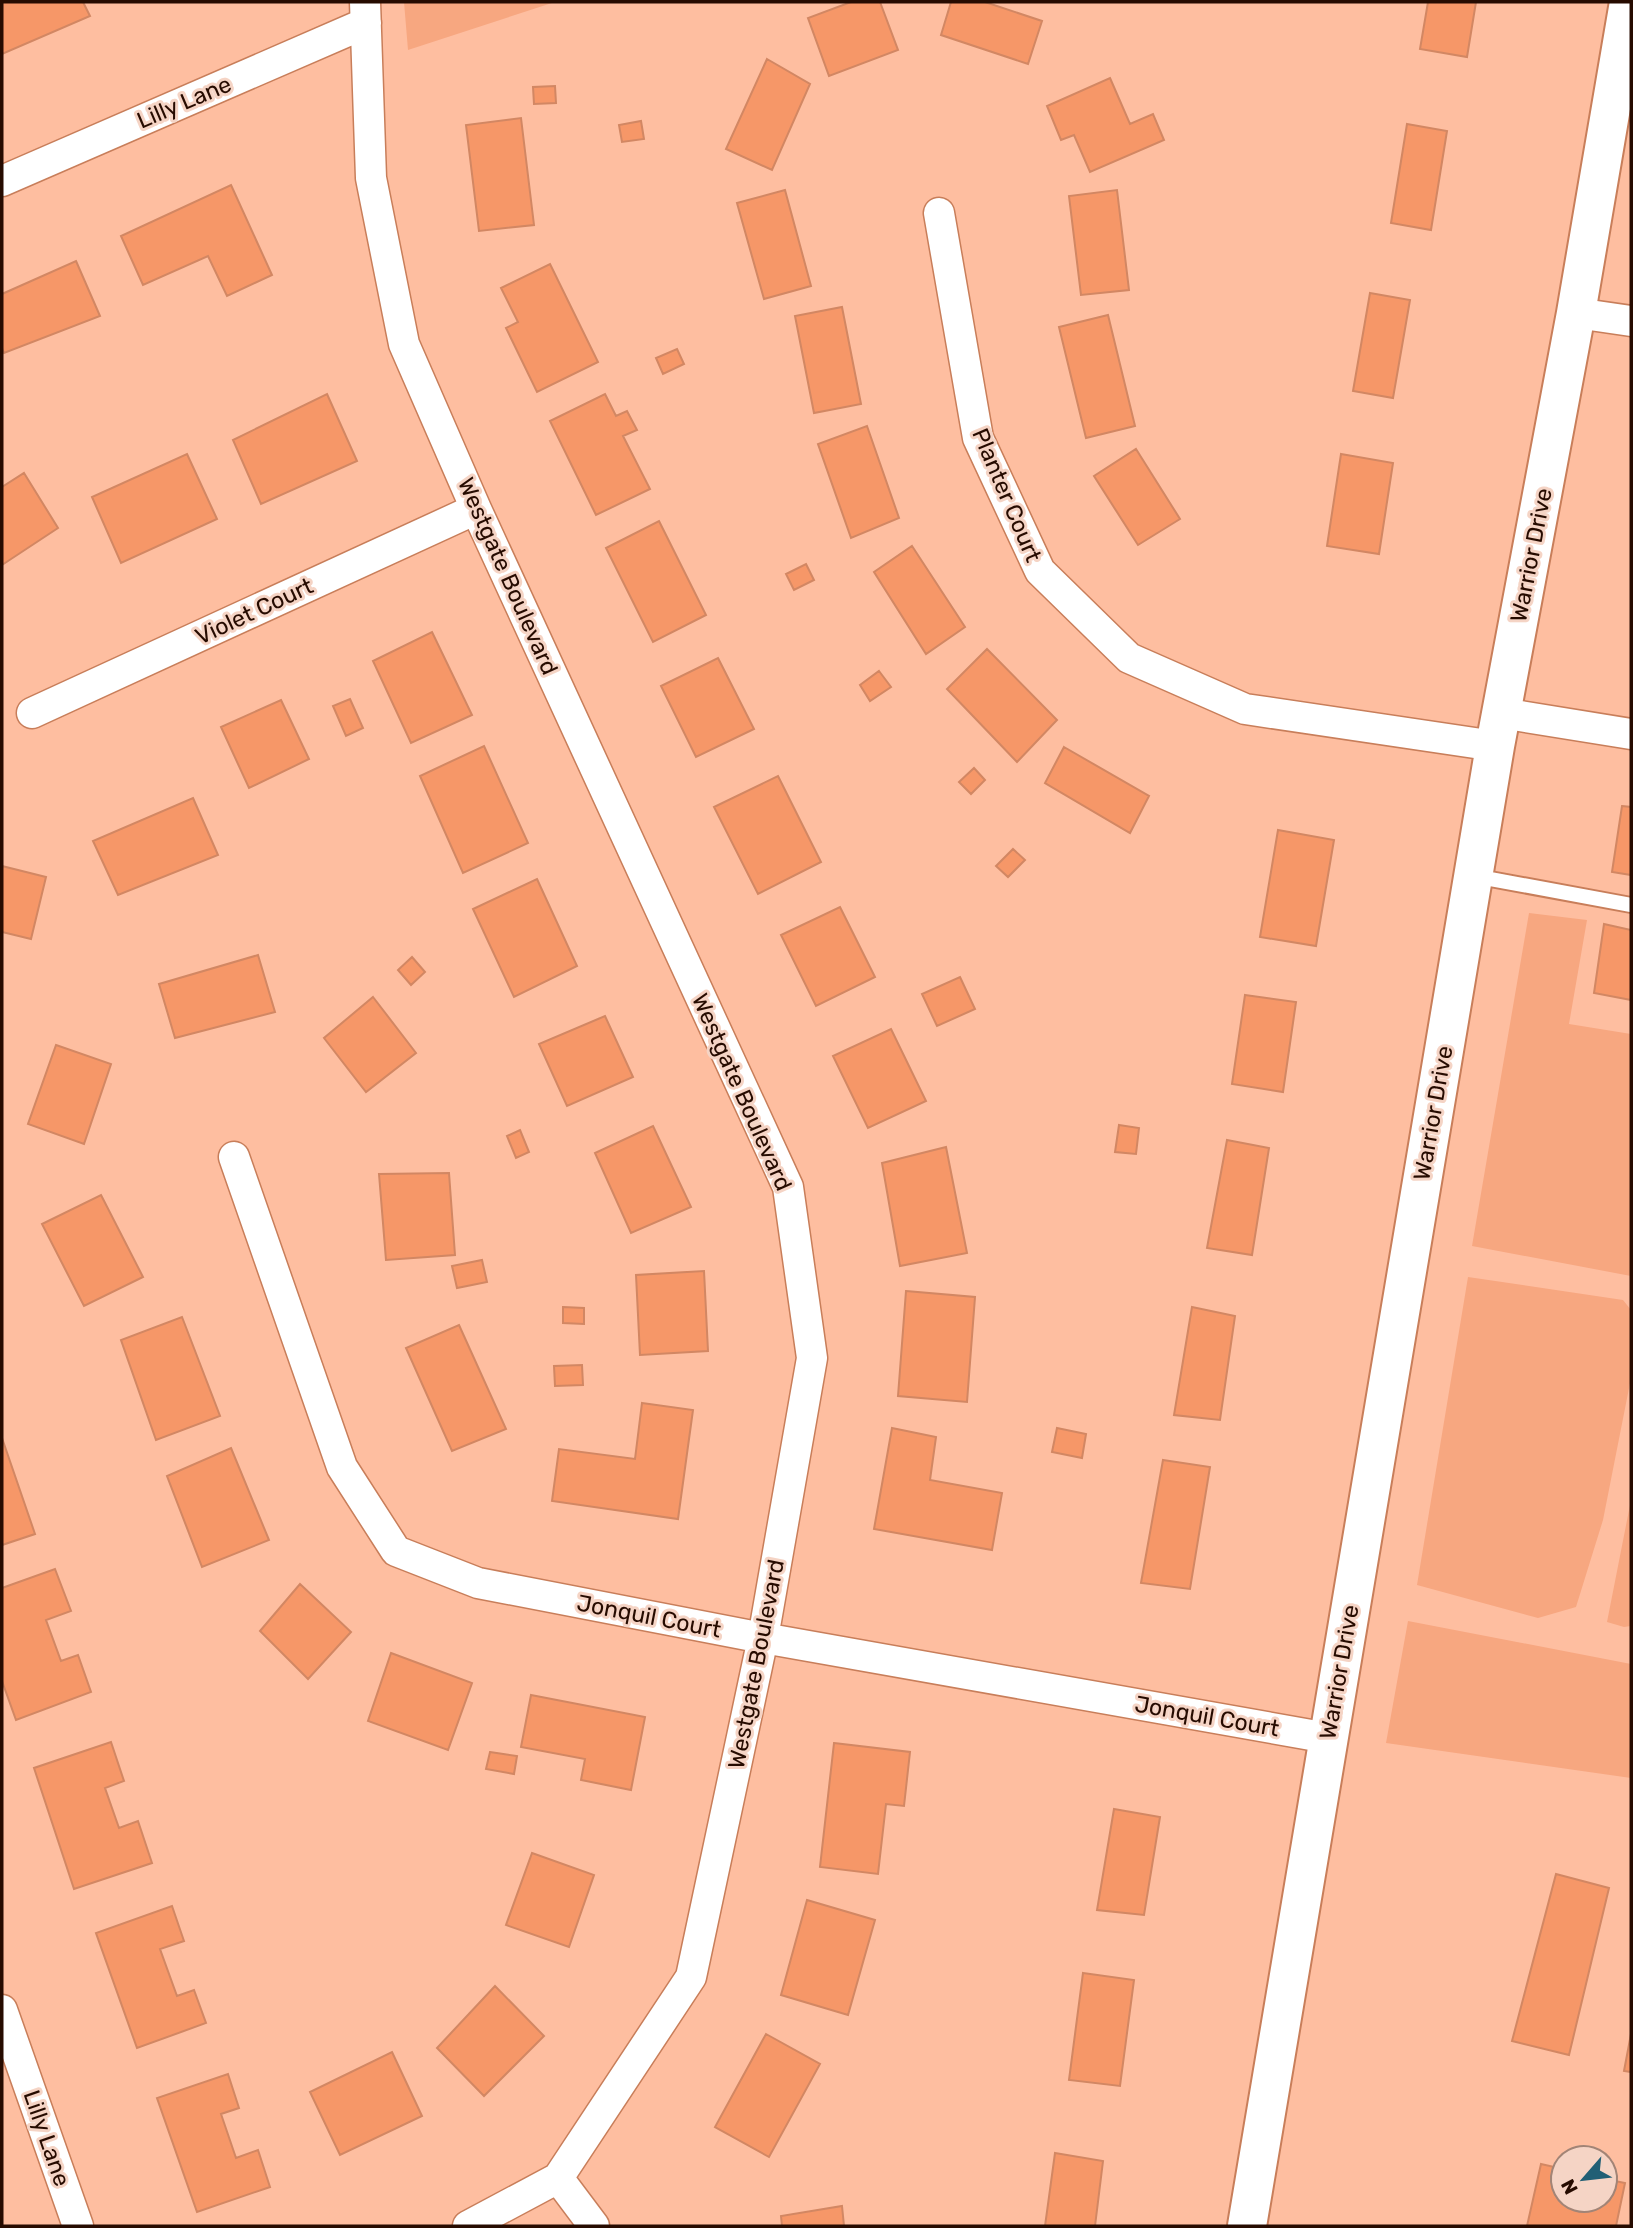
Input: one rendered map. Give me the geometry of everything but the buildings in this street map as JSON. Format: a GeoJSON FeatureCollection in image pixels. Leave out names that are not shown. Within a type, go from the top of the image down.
{"type":"FeatureCollection","features":[{"type":"Feature","properties":{"kind":"street","name":"Warrior Drive"},"geometry":{"type":"LineString","coordinates":[[1247,2226],[1498,730],[1576,313],[1629,2]]}},
{"type":"Feature","properties":{"kind":"street","name":"Lilly Lane"},"geometry":{"type":"LineString","coordinates":[[2,181],[366,12]]}},
{"type":"Feature","properties":{"kind":"street","name":"Westgate Boulevard"},"geometry":{"type":"LineString","coordinates":[[366,12],[371,178],[404,344],[476,509],[788,1187],[812,1358],[763,1638],[691,1977],[558,2178],[468,2226]]}},
{"type":"Feature","properties":{"kind":"street","name":"Planter Court"},"geometry":{"type":"LineString","coordinates":[[939,213],[978,438],[1040,571],[1129,658],[1245,709],[1498,730],[1631,734]]}},
{"type":"Feature","properties":{"kind":"street"},"geometry":{"type":"LineString","coordinates":[[1576,313],[1631,321]]}},
{"type":"Feature","properties":{"kind":"street","name":"Violet Court"},"geometry":{"type":"LineString","coordinates":[[32,713],[476,509]]}},
{"type":"Feature","properties":{"kind":"street","name":"Jonquil Court"},"geometry":{"type":"LineString","coordinates":[[234,1157],[342,1467],[396,1551],[478,1583],[763,1638],[1328,1738]]}},
{"type":"Feature","properties":{"kind":"street","name":"Lilly Lane"},"geometry":{"type":"LineString","coordinates":[[2,2010],[78,2226]]}},
{"type":"Feature","properties":{"kind":"street"},"geometry":{"type":"LineString","coordinates":[[558,2178],[594,2226]]}},
{"type":"Feature","properties":{"kind":"lane"},"geometry":{"type":"LineString","coordinates":[[1473,876],[1631,905]]}},
{"type":"Feature","properties":{"kind":"shaded area"},"geometry":{"type":"Polygon","coordinates":[[[404,2],[555,2],[408,50],[404,2]]]}},
{"type":"Feature","properties":{"kind":"shaded area"},"geometry":{"type":"Polygon","coordinates":[[[1529,913],[1587,920],[1569,1024],[1631,1034],[1631,1276],[1472,1246],[1529,913]]]}},
{"type":"Feature","properties":{"kind":"shaded area"},"geometry":{"type":"Polygon","coordinates":[[[1468,1277],[1623,1300],[1631,1310],[1631,1378],[1603,1520],[1576,1607],[1538,1618],[1417,1585],[1468,1277]]]}},
{"type":"Feature","properties":{"kind":"shaded area"},"geometry":{"type":"Polygon","coordinates":[[[1631,1500],[1631,1626],[1624,1627],[1607,1622],[1631,1500]]]}},
{"type":"Feature","properties":{"kind":"shaded area"},"geometry":{"type":"Polygon","coordinates":[[[1408,1621],[1631,1664],[1631,1778],[1386,1743],[1408,1621]]]}}]}
